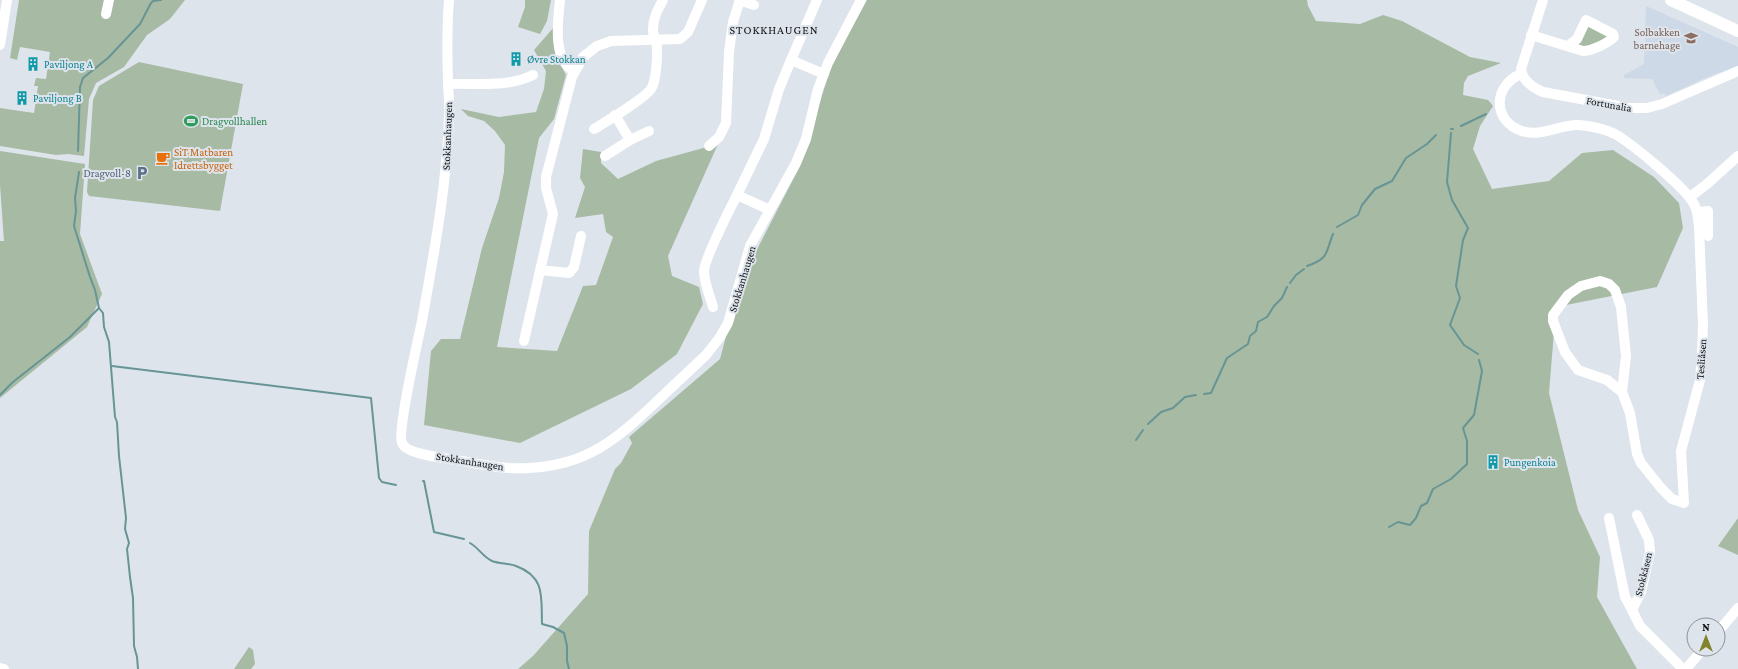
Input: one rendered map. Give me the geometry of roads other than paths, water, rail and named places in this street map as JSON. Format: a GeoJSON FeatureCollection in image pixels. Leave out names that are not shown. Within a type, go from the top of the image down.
{"type":"FeatureCollection","features":[{"type":"Feature","properties":{"kind":"main road"},"geometry":{"type":"LineString","coordinates":[[1670,0],[1738,31]]}},
{"type":"Feature","properties":{"kind":"street"},"geometry":{"type":"LineString","coordinates":[[0,44],[7,0]]}},
{"type":"Feature","properties":{"kind":"street"},"geometry":{"type":"LineString","coordinates":[[106,14],[109,0]]}},
{"type":"Feature","properties":{"kind":"street","name":"Stokkanhaugen"},"geometry":{"type":"LineString","coordinates":[[449,0],[449,114],[444,186],[434,257],[401,437],[403,446],[411,451],[478,464],[527,468],[572,461],[609,443],[623,432],[706,355],[725,330],[731,316],[750,246],[803,147],[824,74],[833,53],[861,0]]}},
{"type":"Feature","properties":{"kind":"street"},"geometry":{"type":"LineString","coordinates":[[560,0],[558,24],[560,53],[564,64],[574,71]]}},
{"type":"Feature","properties":{"kind":"street"},"geometry":{"type":"LineString","coordinates":[[594,129],[645,95],[652,88],[655,74],[656,40],[653,32],[653,23],[663,0]]}},
{"type":"Feature","properties":{"kind":"street"},"geometry":{"type":"LineString","coordinates":[[524,341],[553,214],[546,188],[546,178],[574,71],[587,53],[603,43],[621,40],[677,40],[684,37],[688,32],[702,0]]}},
{"type":"Feature","properties":{"kind":"street"},"geometry":{"type":"LineString","coordinates":[[709,146],[720,137],[726,122],[729,52],[733,22],[740,0],[754,5]]}},
{"type":"Feature","properties":{"kind":"street","name":"Stokkanhaugen"},"geometry":{"type":"LineString","coordinates":[[713,307],[705,280],[705,268],[724,220],[764,139],[779,89],[817,0]]}},
{"type":"Feature","properties":{"kind":"street"},"geometry":{"type":"LineString","coordinates":[[1521,74],[1522,64],[1543,0]]}},
{"type":"Feature","properties":{"kind":"street"},"geometry":{"type":"LineString","coordinates":[[1532,35],[1568,46]]}},
{"type":"Feature","properties":{"kind":"street"},"geometry":{"type":"LineString","coordinates":[[791,60],[824,74]]}},
{"type":"Feature","properties":{"kind":"street","name":"Fortunalia"},"geometry":{"type":"LineString","coordinates":[[1521,74],[1529,84],[1543,92],[1638,109],[1662,104],[1738,71]]}},
{"type":"Feature","properties":{"kind":"street","name":"Tesliåsen"},"geometry":{"type":"LineString","coordinates":[[1521,74],[1509,80],[1500,99],[1501,112],[1517,129],[1536,134],[1571,125],[1579,125],[1596,128],[1614,134],[1630,144],[1690,197],[1697,212],[1701,247],[1703,332],[1700,380],[1681,451],[1684,503],[1672,499],[1661,488],[1641,462],[1637,454],[1630,413],[1622,392]]}},
{"type":"Feature","properties":{"kind":"street"},"geometry":{"type":"LineString","coordinates":[[448,84],[492,85],[516,82],[533,75]]}},
{"type":"Feature","properties":{"kind":"street"},"geometry":{"type":"LineString","coordinates":[[615,115],[630,140]]}},
{"type":"Feature","properties":{"kind":"street"},"geometry":{"type":"LineString","coordinates":[[606,156],[630,140],[649,132]]}},
{"type":"Feature","properties":{"kind":"street"},"geometry":{"type":"LineString","coordinates":[[1690,197],[1738,156]]}},
{"type":"Feature","properties":{"kind":"street"},"geometry":{"type":"LineString","coordinates":[[737,195],[770,210]]}},
{"type":"Feature","properties":{"kind":"street","name":"Tesliåsen"},"geometry":{"type":"LineString","coordinates":[[1697,212],[1708,211],[1708,236]]}},
{"type":"Feature","properties":{"kind":"street"},"geometry":{"type":"LineString","coordinates":[[540,270],[557,273],[569,273],[574,267],[582,236]]}},
{"type":"Feature","properties":{"kind":"street"},"geometry":{"type":"LineString","coordinates":[[1600,281],[1609,284],[1615,290],[1620,307],[1626,356],[1622,392],[1607,380],[1578,370],[1565,352],[1555,328],[1553,321],[1555,313],[1568,295],[1581,286],[1600,281]]}},
{"type":"Feature","properties":{"kind":"street","name":"Stokkåsen"},"geometry":{"type":"LineString","coordinates":[[1632,610],[1641,592],[1650,552],[1649,540],[1637,515]]}},
{"type":"Feature","properties":{"kind":"street","name":"Stokkåsen"},"geometry":{"type":"LineString","coordinates":[[1609,518],[1625,598],[1640,626],[1683,669]]}},
{"type":"Feature","properties":{"kind":"street"},"geometry":{"type":"LineString","coordinates":[[1726,622],[1738,608]]}},
{"type":"Feature","properties":{"kind":"street"},"geometry":{"type":"LineString","coordinates":[[1686,669],[1696,657]]}},
{"type":"Feature","properties":{"kind":"street"},"geometry":{"type":"LineString","coordinates":[[0,668],[4,669]]}},
{"type":"Feature","properties":{"kind":"waterway"},"geometry":{"type":"LineString","coordinates":[[78,151],[80,87],[83,78],[108,58],[140,24],[151,3],[153,1],[161,0]]}},
{"type":"Feature","properties":{"kind":"waterway"},"geometry":{"type":"LineString","coordinates":[[1461,126],[1486,114]]}},
{"type":"Feature","properties":{"kind":"waterway"},"geometry":{"type":"LineString","coordinates":[[1451,133],[1447,182],[1452,200],[1468,228],[1463,240],[1456,286],[1460,298],[1450,325],[1464,345],[1478,354]]}},
{"type":"Feature","properties":{"kind":"waterway"},"geometry":{"type":"LineString","coordinates":[[1337,227],[1358,215],[1362,205],[1375,189],[1392,181],[1406,158],[1427,144],[1436,135]]}},
{"type":"Feature","properties":{"kind":"waterway"},"geometry":{"type":"LineString","coordinates":[[0,395],[13,382],[70,337],[99,308],[95,290],[74,226],[76,211],[75,198],[79,172]]}},
{"type":"Feature","properties":{"kind":"waterway"},"geometry":{"type":"LineString","coordinates":[[1307,266],[1320,260],[1326,254],[1333,234]]}},
{"type":"Feature","properties":{"kind":"waterway"},"geometry":{"type":"LineString","coordinates":[[1290,283],[1296,275],[1304,269]]}},
{"type":"Feature","properties":{"kind":"waterway"},"geometry":{"type":"LineString","coordinates":[[1204,394],[1211,393],[1227,358],[1248,344],[1250,336],[1256,331],[1258,322],[1267,317],[1274,306],[1282,298],[1287,287]]}},
{"type":"Feature","properties":{"kind":"waterway"},"geometry":{"type":"LineString","coordinates":[[99,308],[103,313],[104,327],[109,342],[115,417],[117,422],[126,518],[125,529],[129,543],[127,549],[133,598],[134,646],[138,669]]}},
{"type":"Feature","properties":{"kind":"waterway"},"geometry":{"type":"LineString","coordinates":[[1389,527],[1398,522],[1410,525],[1416,518],[1421,506],[1427,503],[1433,489],[1451,479],[1467,464],[1467,441],[1463,428],[1474,415],[1482,371],[1479,360]]}},
{"type":"Feature","properties":{"kind":"waterway"},"geometry":{"type":"LineString","coordinates":[[112,366],[371,398],[379,478],[382,482],[396,485]]}},
{"type":"Feature","properties":{"kind":"waterway"},"geometry":{"type":"LineString","coordinates":[[1148,424],[1161,412],[1173,408],[1185,397],[1196,395]]}},
{"type":"Feature","properties":{"kind":"waterway"},"geometry":{"type":"LineString","coordinates":[[1136,440],[1143,430]]}},
{"type":"Feature","properties":{"kind":"waterway"},"geometry":{"type":"LineString","coordinates":[[423,481],[434,532],[464,539]]}},
{"type":"Feature","properties":{"kind":"waterway"},"geometry":{"type":"LineString","coordinates":[[470,543],[492,561],[516,566],[533,576],[540,589],[542,624],[553,627],[564,633],[569,669]]}},
{"type":"Feature","properties":{"kind":"place","name":"Solbakken barnehage"},"geometry":{"type":"Point","coordinates":[1691,38]}},
{"type":"Feature","properties":{"kind":"place","name":"Øvre Stokkan"},"geometry":{"type":"Point","coordinates":[516,59]}},
{"type":"Feature","properties":{"kind":"place","name":"Paviljong A"},"geometry":{"type":"Point","coordinates":[33,64]}},
{"type":"Feature","properties":{"kind":"place","name":"Paviljong B"},"geometry":{"type":"Point","coordinates":[22,98]}},
{"type":"Feature","properties":{"kind":"place","name":"Dragvollhallen"},"geometry":{"type":"Point","coordinates":[191,121]}},
{"type":"Feature","properties":{"kind":"place","name":"SiT Matbaren Idrettsbygget"},"geometry":{"type":"Point","coordinates":[163,158]}},
{"type":"Feature","properties":{"kind":"place","name":"Dragvoll-8"},"geometry":{"type":"Point","coordinates":[142,173]}},
{"type":"Feature","properties":{"kind":"place","name":"Pungenkoia"},"geometry":{"type":"Point","coordinates":[1493,462]}},
{"type":"Feature","properties":{"kind":"district","name":"STOKKHAUGEN"},"geometry":{"type":"Point","coordinates":[774,30]}}]}
